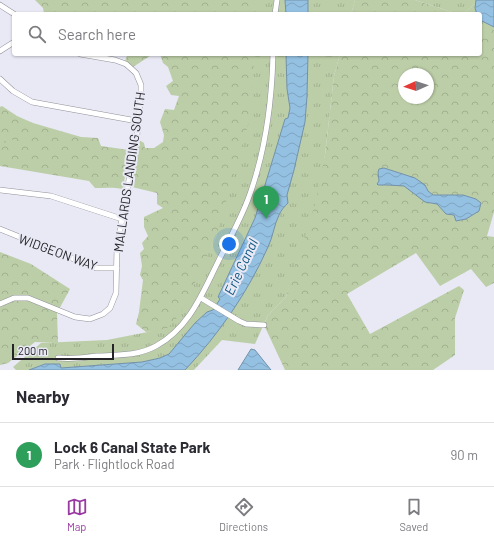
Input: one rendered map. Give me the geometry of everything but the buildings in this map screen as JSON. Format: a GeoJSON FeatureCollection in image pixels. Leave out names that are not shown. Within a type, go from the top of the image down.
{"type":"FeatureCollection","features":[{"type":"Feature","properties":{"kind":"street"},"geometry":{"type":"LineString","coordinates":[[275,12],[277,0]]}},
{"type":"Feature","properties":{"kind":"street"},"geometry":{"type":"LineString","coordinates":[[0,5],[12,13]]}},
{"type":"Feature","properties":{"kind":"street"},"geometry":{"type":"LineString","coordinates":[[0,51],[12,43]]}},
{"type":"Feature","properties":{"kind":"street","name":"MALLARDS LANDING SOUTH"},"geometry":{"type":"LineString","coordinates":[[0,304],[14,298],[28,298],[75,317],[90,319],[103,314],[110,308],[116,293],[117,246],[137,135],[137,121],[142,92],[136,73],[130,67],[120,61],[91,56]]}},
{"type":"Feature","properties":{"kind":"street"},"geometry":{"type":"LineString","coordinates":[[58,358],[76,359],[138,353],[148,350],[165,341],[184,324],[201,298],[251,192],[267,127],[271,96],[273,56]]}},
{"type":"Feature","properties":{"kind":"street"},"geometry":{"type":"LineString","coordinates":[[0,79],[13,91],[32,102],[137,121]]}},
{"type":"Feature","properties":{"kind":"street"},"geometry":{"type":"LineString","coordinates":[[0,190],[51,196],[122,219]]}},
{"type":"Feature","properties":{"kind":"street","name":"WIDGEON WAY"},"geometry":{"type":"LineString","coordinates":[[0,229],[96,268],[117,268]]}},
{"type":"Feature","properties":{"kind":"street"},"geometry":{"type":"LineString","coordinates":[[201,298],[239,321],[246,324],[264,325]]}},
{"type":"Feature","properties":{"kind":"green space"},"geometry":{"type":"Polygon","coordinates":[[[35,0],[272,0],[271,12],[44,12],[43,8],[35,0]]]}},
{"type":"Feature","properties":{"kind":"green space"},"geometry":{"type":"Polygon","coordinates":[[[261,0],[355,0],[352,12],[259,12],[261,0]]]}},
{"type":"Feature","properties":{"kind":"green space"},"geometry":{"type":"Polygon","coordinates":[[[355,0],[415,0],[452,12],[352,12],[355,0]]]}},
{"type":"Feature","properties":{"kind":"green space"},"geometry":{"type":"Polygon","coordinates":[[[415,0],[479,0],[465,12],[452,12],[415,0]]]}},
{"type":"Feature","properties":{"kind":"green space"},"geometry":{"type":"Polygon","coordinates":[[[479,0],[494,0],[494,212],[487,236],[494,237],[494,283],[486,287],[471,269],[440,286],[416,253],[347,294],[370,334],[459,286],[464,290],[455,318],[455,355],[433,370],[285,370],[264,325],[268,315],[286,297],[325,155],[334,76],[339,56],[482,56],[482,12],[465,12],[479,0]]]}},
{"type":"Feature","properties":{"kind":"green space"},"geometry":{"type":"Polygon","coordinates":[[[127,56],[150,56],[133,67],[125,61],[127,56]]]}},
{"type":"Feature","properties":{"kind":"green space"},"geometry":{"type":"Polygon","coordinates":[[[161,56],[268,56],[264,119],[181,322],[163,331],[146,332],[136,324],[143,280],[140,275],[142,266],[140,253],[144,249],[142,243],[148,236],[144,227],[144,217],[163,208],[157,204],[157,193],[132,187],[139,140],[144,143],[145,148],[154,148],[163,142],[164,135],[160,122],[165,109],[174,110],[179,96],[171,95],[166,86],[173,81],[168,67],[163,63],[161,56]]]}},
{"type":"Feature","properties":{"kind":"green space"},"geometry":{"type":"Polygon","coordinates":[[[255,56],[339,56],[334,76],[325,155],[316,201],[286,297],[268,315],[255,344],[222,340],[194,370],[146,370],[94,366],[60,368],[60,364],[45,364],[29,370],[16,370],[13,367],[41,343],[107,340],[168,328],[181,313],[216,237],[248,125],[255,56]]]}},
{"type":"Feature","properties":{"kind":"green space"},"geometry":{"type":"Polygon","coordinates":[[[2,106],[17,116],[33,123],[81,137],[98,138],[101,146],[129,150],[123,189],[95,188],[89,181],[0,166],[0,107],[2,106]]]}},
{"type":"Feature","properties":{"kind":"green space"},"geometry":{"type":"Polygon","coordinates":[[[0,133],[22,145],[0,142],[0,133]]]}},
{"type":"Feature","properties":{"kind":"green space"},"geometry":{"type":"Polygon","coordinates":[[[0,252],[31,264],[70,289],[57,313],[58,343],[35,342],[8,363],[0,365],[0,307],[3,306],[0,301],[0,252]]]}},
{"type":"Feature","properties":{"kind":"water"},"geometry":{"type":"Polygon","coordinates":[[[285,0],[308,0],[308,12],[286,12],[285,0]]]}},
{"type":"Feature","properties":{"kind":"water"},"geometry":{"type":"Polygon","coordinates":[[[476,0],[494,0],[494,27],[482,21],[482,12],[476,12],[475,8],[476,0]]]}},
{"type":"Feature","properties":{"kind":"water","name":"Erie Canal"},"geometry":{"type":"Polygon","coordinates":[[[286,56],[308,56],[305,122],[287,195],[288,203],[280,213],[270,243],[242,296],[210,342],[198,356],[185,370],[29,370],[45,364],[60,364],[61,368],[142,362],[160,358],[169,354],[195,323],[207,312],[213,310],[220,299],[218,297],[255,218],[285,119],[288,118],[290,108],[287,89],[286,56]]]}},
{"type":"Feature","properties":{"kind":"water"},"geometry":{"type":"Polygon","coordinates":[[[384,168],[415,178],[425,185],[428,191],[433,195],[463,195],[476,199],[481,203],[479,211],[466,219],[456,221],[454,215],[446,214],[437,204],[425,202],[404,186],[378,185],[379,169],[384,168]]]}},
{"type":"Feature","properties":{"kind":"water"},"geometry":{"type":"Polygon","coordinates":[[[251,349],[255,350],[271,370],[238,370],[251,349]]]}},
{"type":"Feature","properties":{"kind":"place","name":"Lock 6 Canal State Park"},"geometry":{"type":"Point","coordinates":[266,219]}}]}
